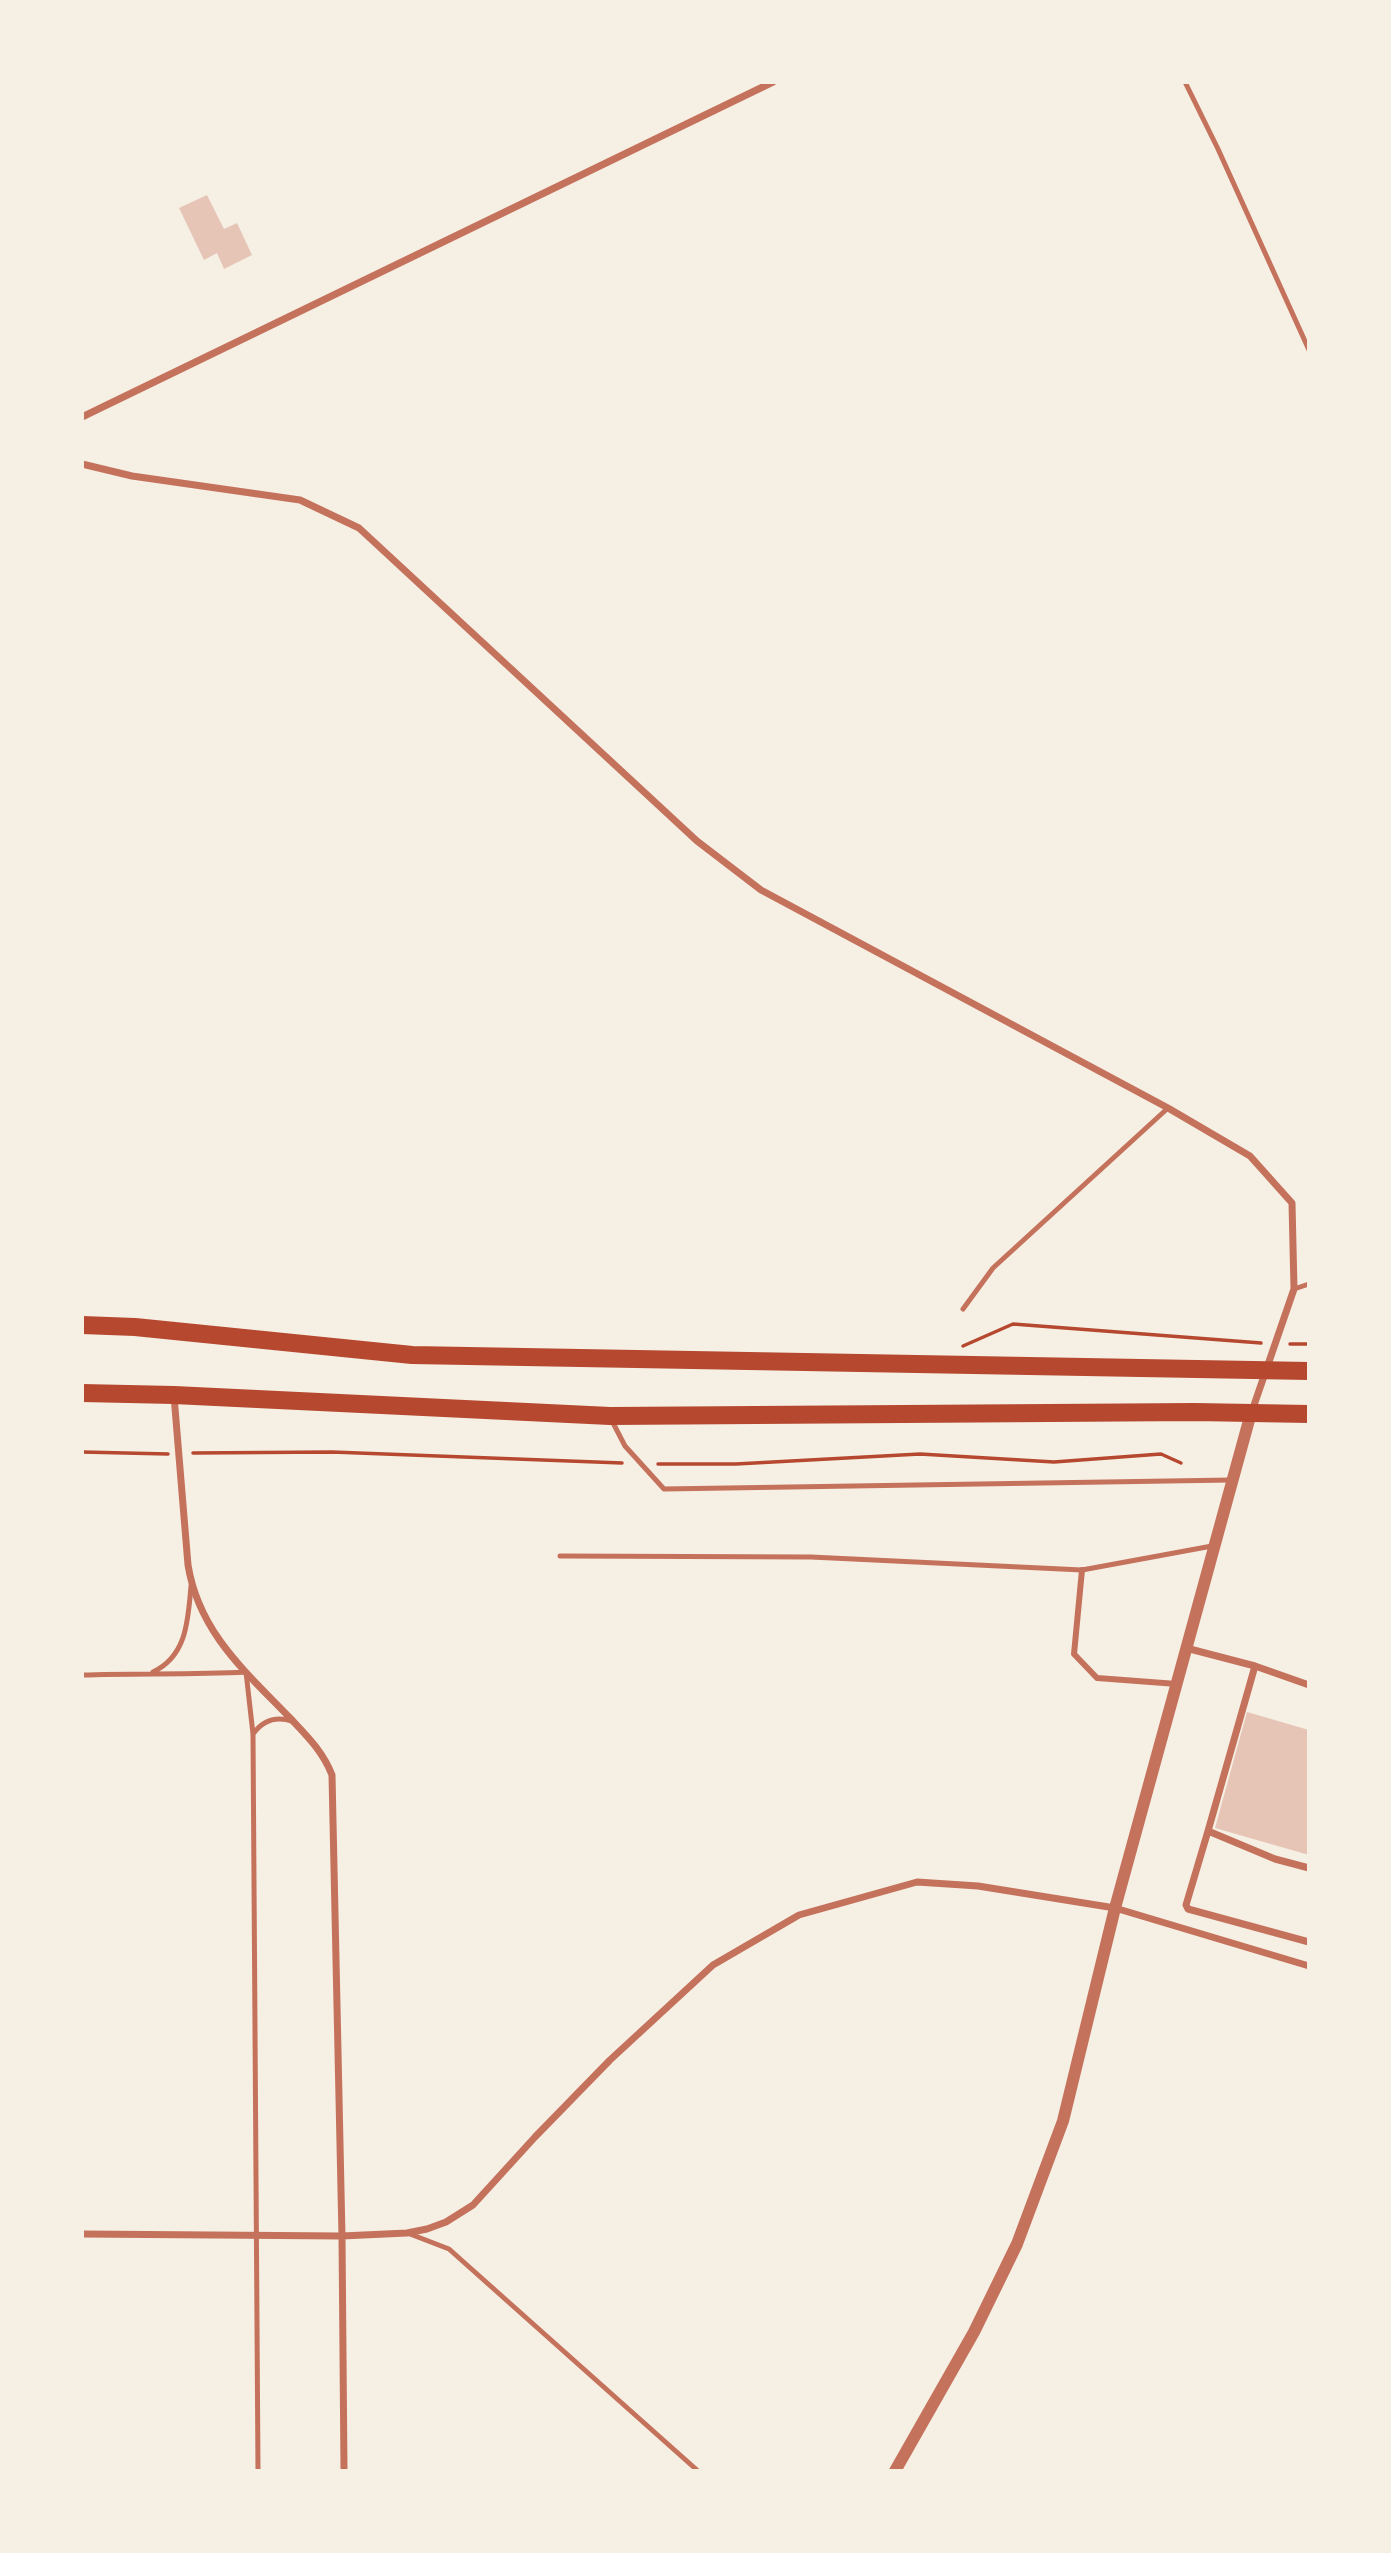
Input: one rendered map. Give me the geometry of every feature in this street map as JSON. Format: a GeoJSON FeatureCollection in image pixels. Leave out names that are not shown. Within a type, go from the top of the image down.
{"type":"FeatureCollection","features":[{"type":"Feature","properties":{"kind":"highway"},"geometry":{"type":"LineString","coordinates":[[82,1325],[135,1327],[412,1355],[1309,1371]]}},
{"type":"Feature","properties":{"kind":"highway"},"geometry":{"type":"LineString","coordinates":[[82,1393],[610,1416],[1309,1414]]}},
{"type":"Feature","properties":{"kind":"street"},"geometry":{"type":"LineString","coordinates":[[82,417],[773,82]]}},
{"type":"Feature","properties":{"kind":"street"},"geometry":{"type":"LineString","coordinates":[[82,464],[132,476],[300,500],[359,528],[697,841],[761,890],[1168,1108],[1250,1156],[1292,1203],[1294,1289],[1251,1413],[1232,1480],[1115,1908],[1063,2121],[1017,2244],[974,2332],[895,2471]]}},
{"type":"Feature","properties":{"kind":"street"},"geometry":{"type":"LineString","coordinates":[[174,1395],[191,1586],[209,1626],[221,1644],[319,1749],[332,1775],[344,2471]]}},
{"type":"Feature","properties":{"kind":"street"},"geometry":{"type":"LineString","coordinates":[[1082,1570],[1074,1654],[1097,1678],[1177,1684]]}},
{"type":"Feature","properties":{"kind":"street"},"geometry":{"type":"LineString","coordinates":[[1186,1648],[1255,1666],[1309,1685]]}},
{"type":"Feature","properties":{"kind":"street"},"geometry":{"type":"LineString","coordinates":[[1255,1666],[1186,1905],[1188,1909],[1309,1942]]}},
{"type":"Feature","properties":{"kind":"street"},"geometry":{"type":"LineString","coordinates":[[1208,1831],[1275,1859],[1309,1868]]}},
{"type":"Feature","properties":{"kind":"street"},"geometry":{"type":"LineString","coordinates":[[82,2234],[342,2236],[407,2232],[446,2222],[473,2205],[534,2137],[610,2060],[713,1965],[799,1915],[917,1882],[978,1886],[1115,1908],[1309,1966]]}},
{"type":"Feature","properties":{"kind":"lane"},"geometry":{"type":"LineString","coordinates":[[1185,82],[1309,350]]}},
{"type":"Feature","properties":{"kind":"lane"},"geometry":{"type":"LineString","coordinates":[[963,1309],[993,1268],[1168,1108]]}},
{"type":"Feature","properties":{"kind":"lane"},"geometry":{"type":"LineString","coordinates":[[1294,1289],[1309,1284]]}},
{"type":"Feature","properties":{"kind":"lane"},"geometry":{"type":"LineString","coordinates":[[610,1416],[625,1446],[664,1489],[1232,1480]]}},
{"type":"Feature","properties":{"kind":"lane"},"geometry":{"type":"LineString","coordinates":[[560,1556],[811,1557],[1082,1570],[1214,1545]]}},
{"type":"Feature","properties":{"kind":"lane"},"geometry":{"type":"LineString","coordinates":[[153,1672],[171,1661],[181,1646],[189,1613],[191,1586]]}},
{"type":"Feature","properties":{"kind":"lane"},"geometry":{"type":"LineString","coordinates":[[82,1675],[246,1672],[253,1734],[258,2471]]}},
{"type":"Feature","properties":{"kind":"lane"},"geometry":{"type":"LineString","coordinates":[[253,1734],[269,1720],[281,1718],[292,1721]]}},
{"type":"Feature","properties":{"kind":"lane"},"geometry":{"type":"LineString","coordinates":[[407,2232],[449,2249],[698,2471]]}},
{"type":"Feature","properties":{"kind":"path"},"geometry":{"type":"LineString","coordinates":[[956,1349],[1013,1324],[1275,1344],[1309,1344]]}},
{"type":"Feature","properties":{"kind":"building"},"geometry":{"type":"Polygon","coordinates":[[[207,195],[224,229],[237,223],[252,255],[224,269],[217,253],[204,260],[179,208],[207,195]]]}},
{"type":"Feature","properties":{"kind":"building"},"geometry":{"type":"Polygon","coordinates":[[[1247,1712],[1309,1730],[1309,1855],[1215,1828],[1247,1712]]]}}]}
